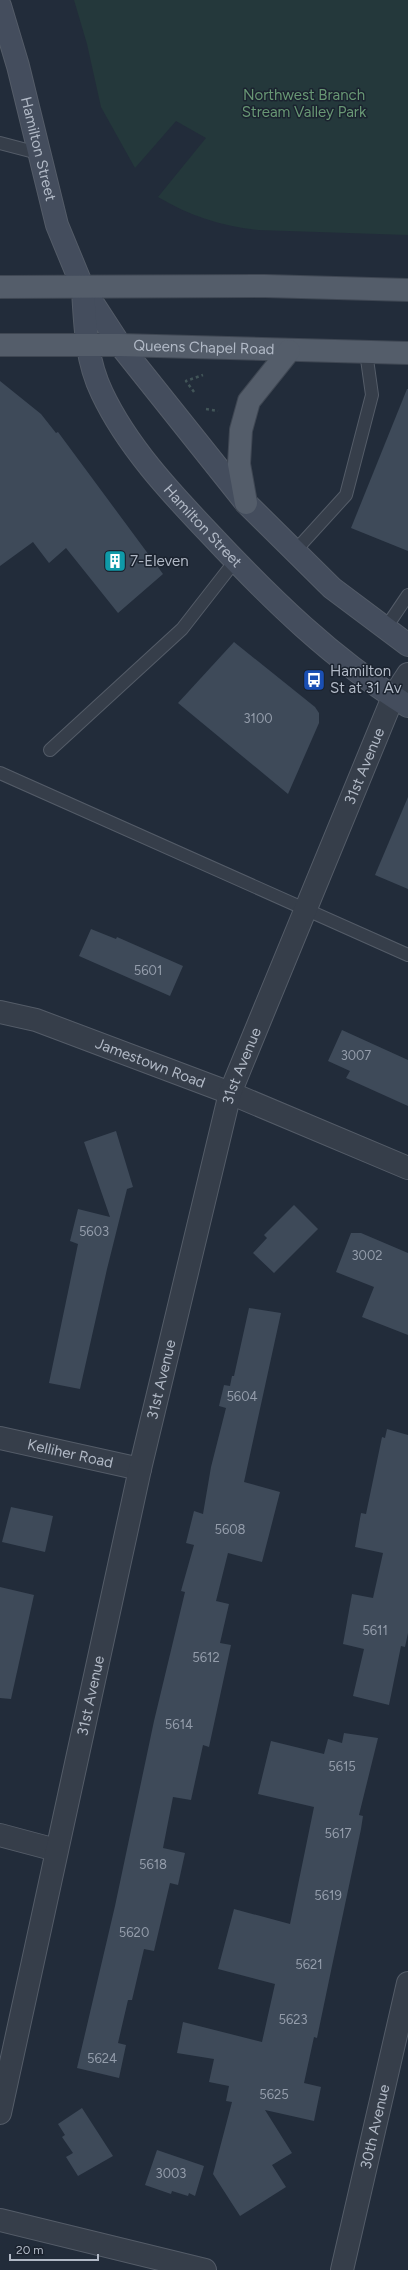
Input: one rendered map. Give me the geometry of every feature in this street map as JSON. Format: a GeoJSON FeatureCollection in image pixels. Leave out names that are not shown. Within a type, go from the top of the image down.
{"type":"FeatureCollection","features":[{"type":"Feature","properties":{"kind":"main road","name":"Hamilton Street"},"geometry":{"type":"LineString","coordinates":[[0,6],[18,66],[57,226],[83,288],[120,344],[246,503],[332,588],[408,645]]}},
{"type":"Feature","properties":{"kind":"main road"},"geometry":{"type":"LineString","coordinates":[[0,287],[83,288],[266,286],[408,290]]}},
{"type":"Feature","properties":{"kind":"main road","name":"Hamilton Street"},"geometry":{"type":"LineString","coordinates":[[83,288],[86,345],[101,392],[139,452],[181,504],[282,608],[345,662],[400,701]]}},
{"type":"Feature","properties":{"kind":"main road","name":"Queens Chapel Road"},"geometry":{"type":"LineString","coordinates":[[0,345],[120,344],[289,351],[408,353]]}},
{"type":"Feature","properties":{"kind":"main road"},"geometry":{"type":"LineString","coordinates":[[246,503],[239,464],[241,430],[249,401],[289,351]]}},
{"type":"Feature","properties":{"kind":"street","name":"31st Avenue"},"geometry":{"type":"LineString","coordinates":[[0,2114],[56,1850],[140,1469],[230,1093],[305,910],[400,701],[408,674]]}},
{"type":"Feature","properties":{"kind":"street","name":"Jamestown Road"},"geometry":{"type":"LineString","coordinates":[[0,1012],[36,1020],[230,1093],[408,1168]]}},
{"type":"Feature","properties":{"kind":"street","name":"Kelliher Road"},"geometry":{"type":"LineString","coordinates":[[0,1438],[140,1469]]}},
{"type":"Feature","properties":{"kind":"street"},"geometry":{"type":"LineString","coordinates":[[0,1835],[56,1850]]}},
{"type":"Feature","properties":{"kind":"street","name":"30th Avenue"},"geometry":{"type":"LineString","coordinates":[[342,2270],[408,1983]]}},
{"type":"Feature","properties":{"kind":"street"},"geometry":{"type":"LineString","coordinates":[[0,2220],[205,2270]]}},
{"type":"Feature","properties":{"kind":"lane"},"geometry":{"type":"LineString","coordinates":[[0,143],[38,153]]}},
{"type":"Feature","properties":{"kind":"lane"},"geometry":{"type":"LineString","coordinates":[[295,551],[346,495],[372,395],[366,352]]}},
{"type":"Feature","properties":{"kind":"lane"},"geometry":{"type":"LineString","coordinates":[[50,750],[182,629],[235,561]]}},
{"type":"Feature","properties":{"kind":"lane"},"geometry":{"type":"LineString","coordinates":[[385,629],[408,595]]}},
{"type":"Feature","properties":{"kind":"lane"},"geometry":{"type":"LineString","coordinates":[[0,773],[179,851],[305,910],[408,955]]}},
{"type":"Feature","properties":{"kind":"path"},"geometry":{"type":"LineString","coordinates":[[198,397],[186,381],[203,375]]}},
{"type":"Feature","properties":{"kind":"path"},"geometry":{"type":"LineString","coordinates":[[201,403],[205,408],[220,411]]}},
{"type":"Feature","properties":{"kind":"green space","name":"Northwest Branch Stream Valley Park"},"geometry":{"type":"Polygon","coordinates":[[[74,0],[408,0],[408,235],[258,230],[244,228],[219,223],[194,215],[158,197],[206,138],[176,121],[135,168],[101,107],[87,44],[74,0]]]}},
{"type":"Feature","properties":{"kind":"building"},"geometry":{"type":"Polygon","coordinates":[[[0,381],[41,414],[56,433],[58,432],[163,574],[118,613],[66,548],[49,563],[33,542],[0,566],[0,381]]]}},
{"type":"Feature","properties":{"kind":"building"},"geometry":{"type":"Polygon","coordinates":[[[408,389],[408,551],[351,528],[408,389]]]}},
{"type":"Feature","properties":{"kind":"building"},"geometry":{"type":"Polygon","coordinates":[[[234,642],[315,707],[319,713],[319,723],[288,794],[178,703],[234,642]]]}},
{"type":"Feature","properties":{"kind":"building"},"geometry":{"type":"Polygon","coordinates":[[[408,797],[408,889],[375,875],[408,797]]]}},
{"type":"Feature","properties":{"kind":"building"},"geometry":{"type":"Polygon","coordinates":[[[91,929],[116,939],[117,937],[183,966],[170,996],[79,956],[91,929]]]}},
{"type":"Feature","properties":{"kind":"building"},"geometry":{"type":"Polygon","coordinates":[[[342,1030],[408,1060],[408,1106],[346,1078],[350,1071],[328,1061],[342,1030]]]}},
{"type":"Feature","properties":{"kind":"building"},"geometry":{"type":"Polygon","coordinates":[[[116,1131],[133,1187],[127,1189],[80,1389],[49,1383],[78,1244],[70,1241],[78,1209],[110,1217],[84,1142],[116,1131]]]}},
{"type":"Feature","properties":{"kind":"building"},"geometry":{"type":"Polygon","coordinates":[[[294,1205],[318,1229],[274,1273],[253,1253],[267,1238],[264,1235],[294,1205]]]}},
{"type":"Feature","properties":{"kind":"building"},"geometry":{"type":"Polygon","coordinates":[[[351,1233],[361,1233],[408,1253],[408,1335],[362,1317],[374,1287],[336,1272],[351,1233]]]}},
{"type":"Feature","properties":{"kind":"building"},"geometry":{"type":"Polygon","coordinates":[[[249,1308],[281,1313],[244,1482],[280,1492],[262,1562],[228,1553],[216,1601],[229,1604],[220,1643],[231,1645],[209,1747],[203,1745],[191,1800],[173,1797],[163,1848],[185,1853],[178,1885],[170,1883],[154,1951],[144,1949],[132,2000],[128,2000],[118,2043],[126,2045],[119,2078],[77,2068],[115,1906],[154,1721],[185,1592],[181,1591],[194,1545],[186,1543],[194,1511],[203,1514],[211,1467],[226,1408],[219,1406],[224,1385],[230,1386],[232,1376],[234,1376],[249,1308]]]}},
{"type":"Feature","properties":{"kind":"building"},"geometry":{"type":"Polygon","coordinates":[[[387,1429],[408,1435],[408,1633],[405,1647],[401,1646],[389,1705],[353,1696],[364,1649],[343,1644],[352,1594],[373,1598],[383,1553],[355,1547],[361,1513],[366,1514],[382,1437],[385,1438],[387,1429]]]}},
{"type":"Feature","properties":{"kind":"building"},"geometry":{"type":"Polygon","coordinates":[[[11,1507],[53,1516],[45,1552],[2,1542],[11,1507]]]}},
{"type":"Feature","properties":{"kind":"building"},"geometry":{"type":"Polygon","coordinates":[[[0,1587],[34,1595],[11,1699],[0,1698],[0,1587]]]}},
{"type":"Feature","properties":{"kind":"building"},"geometry":{"type":"Polygon","coordinates":[[[344,1733],[378,1738],[359,1815],[363,1816],[361,1829],[317,2038],[314,2037],[304,2083],[321,2087],[314,2121],[265,2110],[292,2153],[272,2165],[286,2187],[240,2216],[213,2174],[232,2102],[226,2101],[229,2086],[209,2082],[214,2059],[177,2053],[183,2022],[262,2042],[275,1984],[218,1969],[234,1909],[290,1924],[314,1807],[258,1794],[271,1741],[324,1754],[328,1739],[342,1743],[344,1733]]]}},
{"type":"Feature","properties":{"kind":"building"},"geometry":{"type":"Polygon","coordinates":[[[82,2108],[113,2156],[78,2176],[66,2157],[73,2153],[62,2137],[65,2135],[58,2124],[82,2108]]]}},
{"type":"Feature","properties":{"kind":"building"},"geometry":{"type":"Polygon","coordinates":[[[157,2150],[204,2166],[195,2196],[189,2193],[188,2196],[172,2191],[171,2194],[145,2185],[157,2150]]]}},
{"type":"Feature","properties":{"kind":"place","name":"7-Eleven"},"geometry":{"type":"Point","coordinates":[115,561]}},
{"type":"Feature","properties":{"kind":"place","name":"Hamilton St at 31 Av"},"geometry":{"type":"Point","coordinates":[314,680]}}]}
